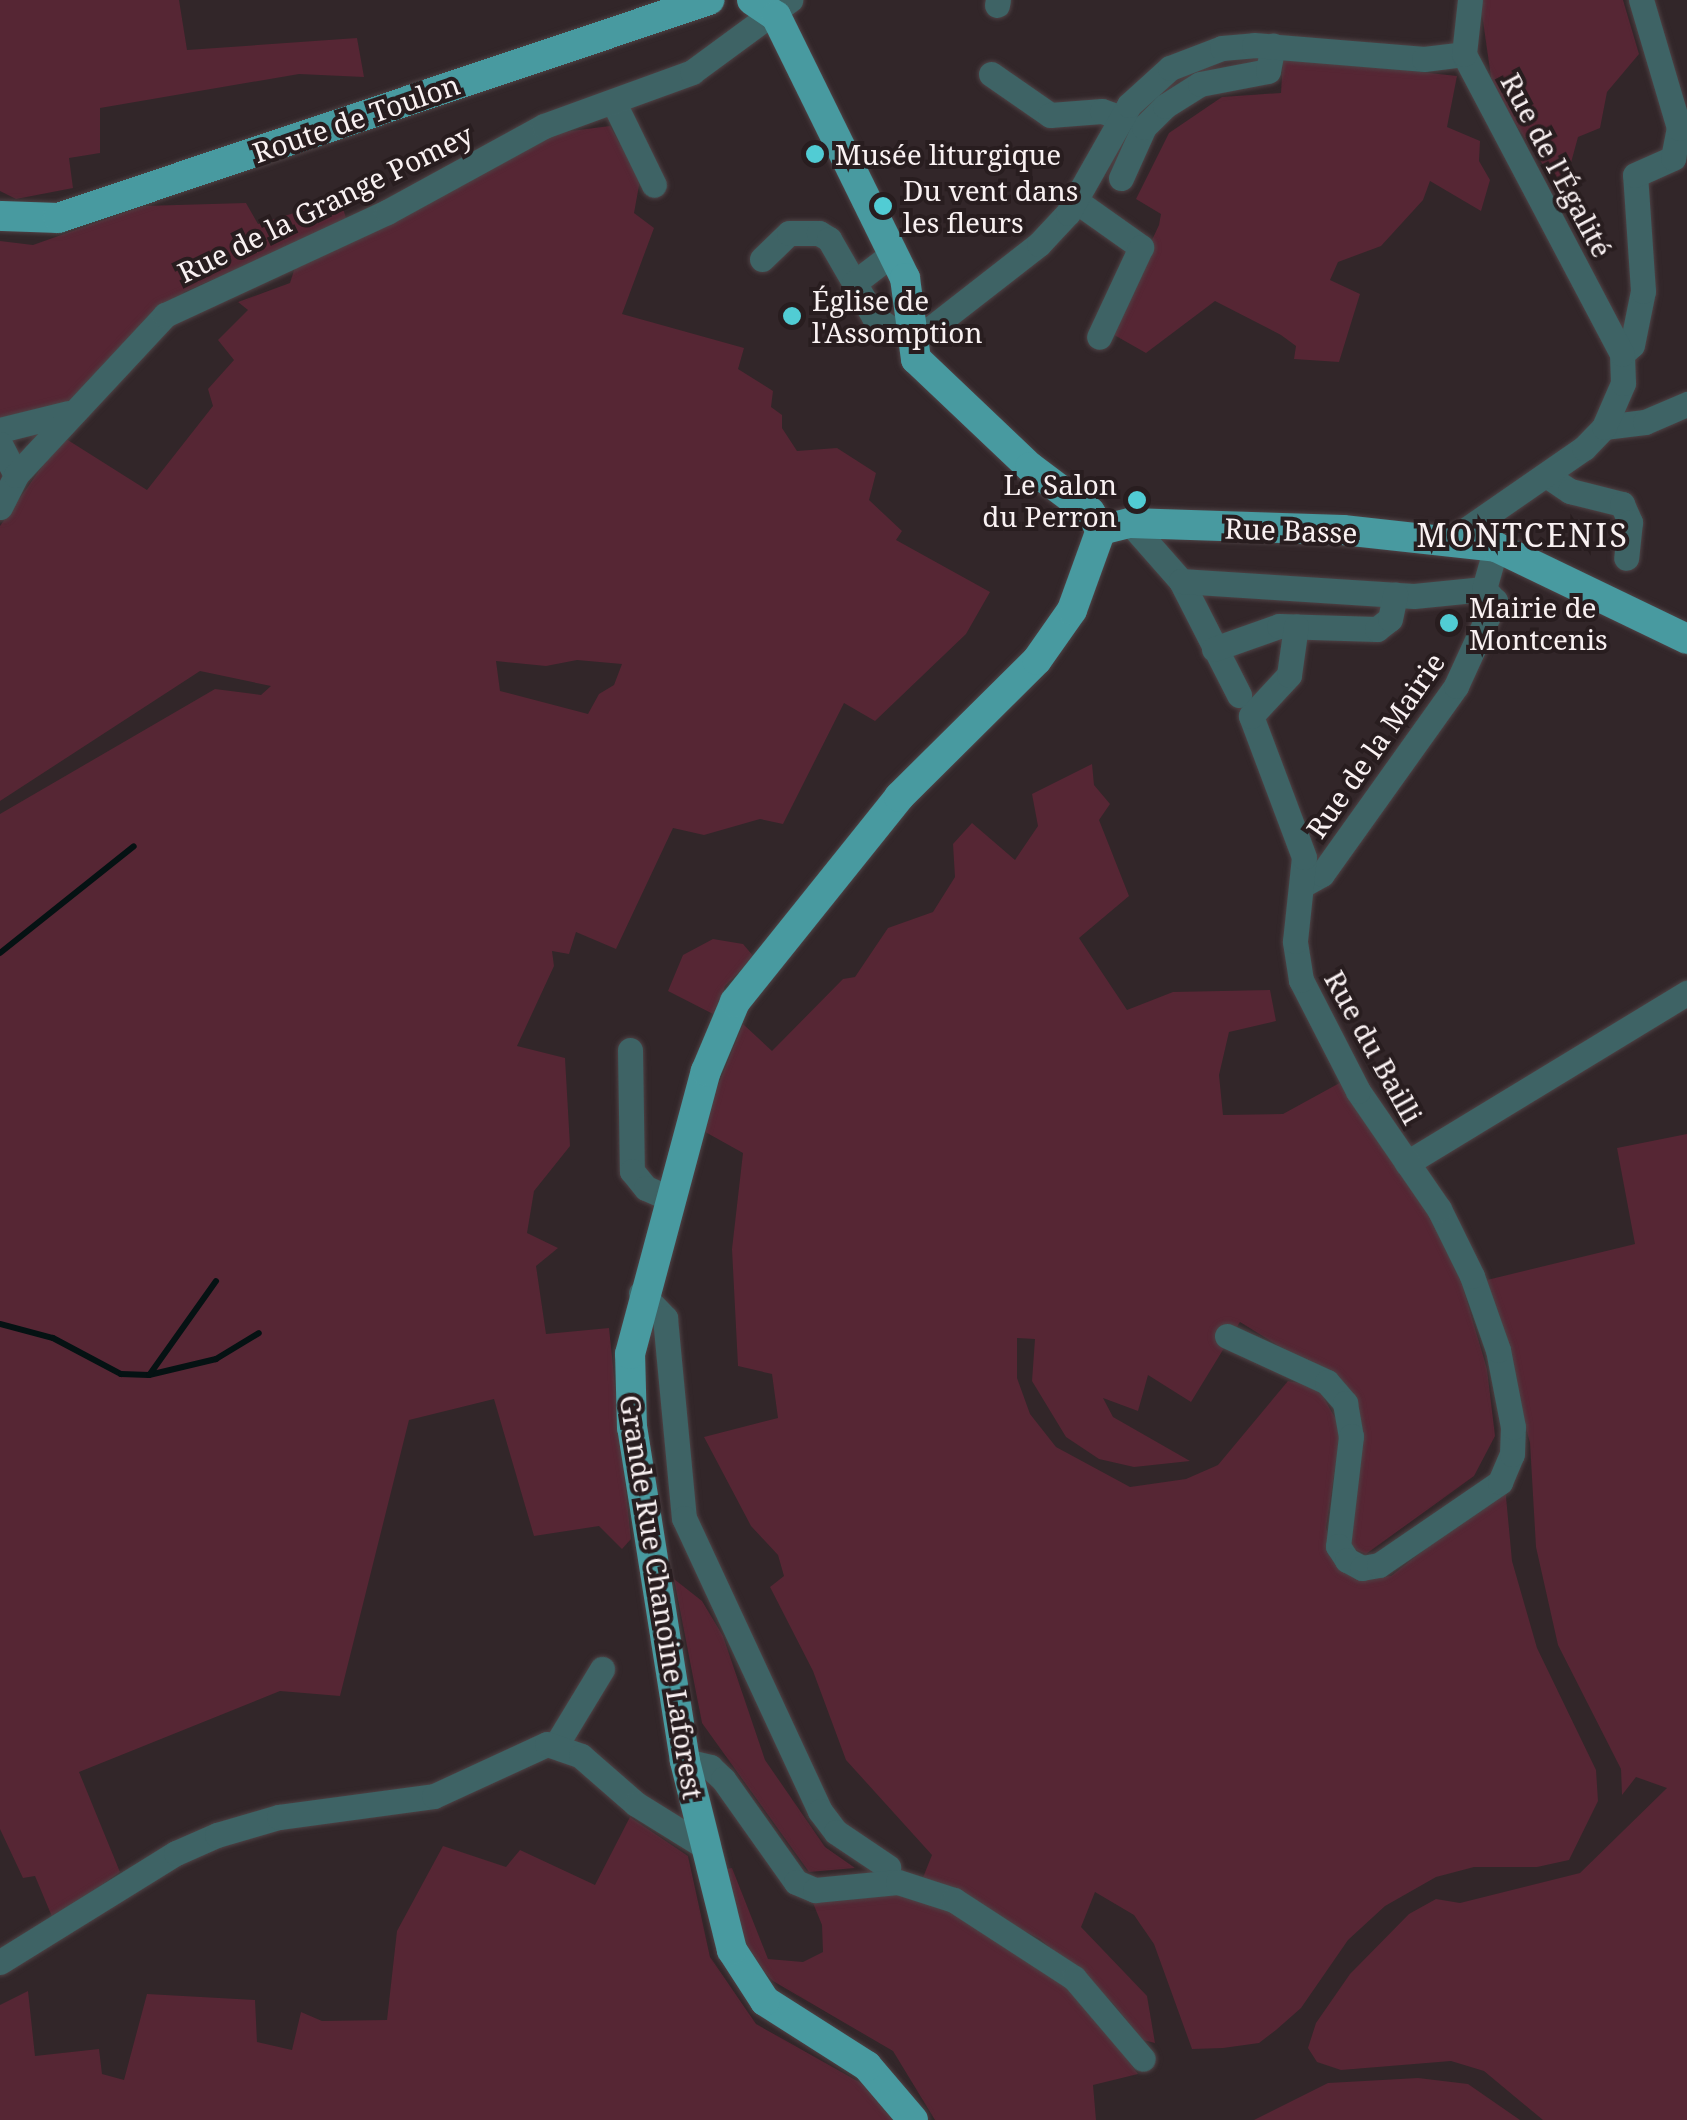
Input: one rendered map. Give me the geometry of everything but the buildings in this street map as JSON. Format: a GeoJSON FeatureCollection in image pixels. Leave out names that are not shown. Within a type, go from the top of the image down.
{"type":"FeatureCollection","features":[{"type":"Feature","properties":{"kind":"main road","name":"Route de Toulon"},"geometry":{"type":"LineString","coordinates":[[0,216],[58,218],[709,0]]}},
{"type":"Feature","properties":{"kind":"main road"},"geometry":{"type":"LineString","coordinates":[[773,5],[913,307],[913,347],[1030,467],[1116,526]]}},
{"type":"Feature","properties":{"kind":"main road","name":"Rue Basse"},"geometry":{"type":"LineString","coordinates":[[1116,526],[1450,540],[1496,547],[1687,639]]}},
{"type":"Feature","properties":{"kind":"main road","name":"Grande Rue Chanoine Laforest"},"geometry":{"type":"LineString","coordinates":[[913,2120],[867,2066],[794,2023],[747,1978],[722,1924],[685,1761],[632,1428],[630,1354],[641,1293],[668,1198],[706,1071],[735,1002],[899,797],[1037,660],[1080,594],[1116,526]]}},
{"type":"Feature","properties":{"kind":"street"},"geometry":{"type":"LineString","coordinates":[[762,259],[788,233],[819,233],[829,239],[874,317],[913,347],[1039,244],[1076,201],[1121,118],[1148,86],[1194,56],[1273,45],[1424,60],[1464,54],[1470,0]]}},
{"type":"Feature","properties":{"kind":"street"},"geometry":{"type":"LineString","coordinates":[[1450,540],[1546,475],[1604,427],[1622,383],[1622,354],[1632,345],[1643,291],[1635,175],[1673,158],[1679,128],[1641,0]]}},
{"type":"Feature","properties":{"kind":"street","name":"Rue de la Grange Pomey"},"geometry":{"type":"LineString","coordinates":[[0,507],[16,474],[165,316],[387,212],[544,126],[692,72],[773,5]]}},
{"type":"Feature","properties":{"kind":"street"},"geometry":{"type":"LineString","coordinates":[[1121,178],[1144,127],[1165,106],[1216,79],[1268,71],[1273,45]]}},
{"type":"Feature","properties":{"kind":"street","name":"Rue de l'Égalité"},"geometry":{"type":"LineString","coordinates":[[1464,54],[1622,354]]}},
{"type":"Feature","properties":{"kind":"street"},"geometry":{"type":"LineString","coordinates":[[991,74],[1050,115],[1102,111],[1121,118]]}},
{"type":"Feature","properties":{"kind":"street"},"geometry":{"type":"LineString","coordinates":[[614,103],[654,185]]}},
{"type":"Feature","properties":{"kind":"street"},"geometry":{"type":"LineString","coordinates":[[1076,201],[1141,247],[1100,337]]}},
{"type":"Feature","properties":{"kind":"street"},"geometry":{"type":"LineString","coordinates":[[854,283],[886,244]]}},
{"type":"Feature","properties":{"kind":"street"},"geometry":{"type":"LineString","coordinates":[[1604,427],[1645,422],[1687,404]]}},
{"type":"Feature","properties":{"kind":"street"},"geometry":{"type":"LineString","coordinates":[[0,430],[72,412]]}},
{"type":"Feature","properties":{"kind":"street"},"geometry":{"type":"LineString","coordinates":[[0,444],[16,474]]}},
{"type":"Feature","properties":{"kind":"street"},"geometry":{"type":"LineString","coordinates":[[1546,475],[1570,491],[1622,504],[1630,522],[1626,558]]}},
{"type":"Feature","properties":{"kind":"street"},"geometry":{"type":"LineString","coordinates":[[1116,526],[1182,580],[1240,695]]}},
{"type":"Feature","properties":{"kind":"street"},"geometry":{"type":"LineString","coordinates":[[1182,580],[1450,597],[1484,589],[1496,547]]}},
{"type":"Feature","properties":{"kind":"street","name":"Rue de la Mairie"},"geometry":{"type":"LineString","coordinates":[[1306,883],[1322,874],[1441,713],[1485,633],[1495,601],[1484,589]]}},
{"type":"Feature","properties":{"kind":"street"},"geometry":{"type":"LineString","coordinates":[[1214,650],[1296,626],[1377,629],[1390,618],[1395,595]]}},
{"type":"Feature","properties":{"kind":"street","name":"Rue du Bailli"},"geometry":{"type":"LineString","coordinates":[[1227,1336],[1327,1382],[1345,1402],[1351,1436],[1338,1546],[1362,1568],[1380,1565],[1500,1482],[1512,1454],[1498,1350],[1439,1209],[1358,1091],[1301,980],[1295,941],[1306,883],[1296,832],[1251,716],[1290,675],[1296,626]]}},
{"type":"Feature","properties":{"kind":"street"},"geometry":{"type":"LineString","coordinates":[[1407,1163],[1687,993]]}},
{"type":"Feature","properties":{"kind":"street"},"geometry":{"type":"LineString","coordinates":[[630,1050],[632,1172],[646,1188],[668,1198]]}},
{"type":"Feature","properties":{"kind":"street"},"geometry":{"type":"LineString","coordinates":[[641,1293],[664,1318],[684,1518],[820,1811],[844,1838],[888,1867]]}},
{"type":"Feature","properties":{"kind":"street"},"geometry":{"type":"LineString","coordinates":[[556,1745],[602,1669]]}},
{"type":"Feature","properties":{"kind":"street"},"geometry":{"type":"LineString","coordinates":[[0,1962],[82,1917],[176,1853],[217,1835],[279,1818],[434,1796],[527,1750],[556,1745],[581,1756],[636,1804],[702,1845]]}},
{"type":"Feature","properties":{"kind":"street"},"geometry":{"type":"LineString","coordinates":[[685,1761],[710,1767],[723,1779],[796,1882],[815,1890],[898,1882],[954,1900],[1074,1978],[1143,2059]]}},
{"type":"Feature","properties":{"kind":"shaded area"},"geometry":{"type":"Polygon","coordinates":[[[0,0],[179,0],[187,50],[357,38],[364,77],[299,74],[100,108],[100,153],[69,158],[73,188],[16,199],[0,191],[0,0]]]}},
{"type":"Feature","properties":{"kind":"shaded area"},"geometry":{"type":"Polygon","coordinates":[[[1480,0],[1623,0],[1639,54],[1607,92],[1600,128],[1578,137],[1569,170],[1554,181],[1493,91],[1480,0]]]}},
{"type":"Feature","properties":{"kind":"shaded area"},"geometry":{"type":"Polygon","coordinates":[[[1283,57],[1457,76],[1447,127],[1480,141],[1479,161],[1490,180],[1481,211],[1430,181],[1423,200],[1381,246],[1338,262],[1330,280],[1360,294],[1339,362],[1294,359],[1296,346],[1215,301],[1146,353],[1109,332],[1159,225],[1161,214],[1136,199],[1169,133],[1222,97],[1281,93],[1283,57]]]}},
{"type":"Feature","properties":{"kind":"shaded area"},"geometry":{"type":"Polygon","coordinates":[[[610,126],[640,180],[634,213],[654,228],[622,314],[744,348],[738,369],[773,391],[771,407],[782,415],[782,428],[797,451],[837,448],[876,473],[869,500],[902,531],[896,540],[990,592],[966,634],[875,721],[844,703],[783,824],[760,819],[704,835],[673,828],[616,949],[576,932],[569,954],[552,951],[554,966],[517,1046],[565,1058],[570,1146],[534,1191],[527,1233],[558,1248],[536,1266],[546,1334],[609,1328],[631,1539],[622,1549],[599,1526],[534,1536],[494,1399],[409,1420],[340,1696],[280,1691],[79,1772],[120,1872],[53,1919],[35,1876],[23,1878],[0,1829],[0,814],[215,689],[261,695],[271,686],[200,671],[0,801],[0,526],[63,437],[147,490],[213,406],[208,389],[234,360],[218,340],[248,310],[238,302],[290,283],[296,264],[555,133],[610,126]],[[577,660],[546,666],[496,661],[500,691],[588,714],[599,694],[614,685],[622,664],[577,660]]]}},
{"type":"Feature","properties":{"kind":"shaded area"},"geometry":{"type":"Polygon","coordinates":[[[340,199],[347,221],[184,292],[85,393],[54,411],[0,418],[0,241],[33,245],[143,206],[246,203],[258,224],[340,199]]]}},
{"type":"Feature","properties":{"kind":"shaded area"},"geometry":{"type":"Polygon","coordinates":[[[1092,764],[1094,785],[1110,804],[1099,820],[1129,896],[1079,938],[1127,1010],[1173,992],[1270,990],[1276,1021],[1229,1032],[1219,1075],[1223,1115],[1283,1114],[1345,1080],[1421,1198],[1461,1281],[1487,1369],[1495,1436],[1474,1476],[1366,1554],[1352,1548],[1345,1535],[1362,1438],[1311,1366],[1240,1322],[1191,1402],[1148,1375],[1138,1411],[1103,1398],[1113,1417],[1190,1461],[1134,1467],[1099,1459],[1066,1437],[1032,1381],[1035,1339],[1017,1338],[1017,1378],[1030,1414],[1056,1447],[1130,1487],[1186,1479],[1218,1465],[1288,1381],[1317,1386],[1341,1428],[1326,1528],[1334,1556],[1365,1579],[1391,1576],[1505,1486],[1512,1561],[1537,1648],[1596,1770],[1598,1801],[1569,1860],[1537,1867],[1474,1867],[1436,1877],[1385,1906],[1348,1940],[1301,2008],[1276,2030],[1259,2043],[1223,2048],[1192,2049],[1154,1944],[1134,1915],[1095,1892],[1081,1927],[1147,1996],[1155,2043],[1143,2040],[1112,2002],[1040,1939],[922,1880],[932,1855],[846,1760],[813,1671],[770,1587],[784,1576],[778,1555],[751,1526],[704,1437],[778,1418],[772,1374],[738,1366],[732,1249],[743,1153],[700,1129],[743,1024],[772,1051],[843,979],[855,977],[888,928],[933,912],[955,877],[953,844],[972,823],[1015,860],[1038,826],[1032,794],[1092,764]]]}},
{"type":"Feature","properties":{"kind":"shaded area"},"geometry":{"type":"Polygon","coordinates":[[[713,939],[743,944],[754,957],[725,986],[715,1015],[668,991],[683,955],[713,939]]]}},
{"type":"Feature","properties":{"kind":"shaded area"},"geometry":{"type":"Polygon","coordinates":[[[1687,1134],[1687,2120],[1543,2120],[1484,2071],[1451,2061],[1341,2070],[1317,2062],[1308,2048],[1316,2023],[1350,1974],[1409,1914],[1436,1899],[1460,1903],[1580,1873],[1667,1788],[1636,1777],[1622,1795],[1621,1769],[1558,1645],[1536,1547],[1530,1443],[1487,1280],[1635,1244],[1617,1148],[1687,1134]]]}},
{"type":"Feature","properties":{"kind":"shaded area"},"geometry":{"type":"Polygon","coordinates":[[[674,1579],[702,1601],[723,1636],[765,1760],[825,1847],[855,1868],[809,1872],[702,1723],[674,1579]]]}},
{"type":"Feature","properties":{"kind":"shaded area"},"geometry":{"type":"Polygon","coordinates":[[[630,1817],[688,1856],[710,1957],[756,2024],[868,2087],[895,2120],[0,2120],[0,2005],[28,1991],[35,2056],[99,2049],[102,2074],[124,2080],[147,1994],[255,2000],[257,2042],[292,2050],[301,2012],[322,2021],[387,2020],[397,1931],[443,1846],[506,1867],[520,1850],[595,1885],[630,1817]]]}},
{"type":"Feature","properties":{"kind":"shaded area"},"geometry":{"type":"Polygon","coordinates":[[[732,1868],[768,1959],[803,1962],[823,1952],[822,1925],[811,1898],[898,1891],[916,1896],[974,1923],[1073,1987],[1138,2074],[1093,2085],[1096,2120],[935,2120],[893,2051],[773,1981],[754,1962],[731,1919],[719,1870],[732,1868]]]}},
{"type":"Feature","properties":{"kind":"shaded area"},"geometry":{"type":"Polygon","coordinates":[[[1418,2078],[1468,2084],[1520,2120],[1254,2120],[1328,2083],[1418,2078]]]}},
{"type":"Feature","properties":{"kind":"waterway"},"geometry":{"type":"LineString","coordinates":[[0,953],[134,846]]}},
{"type":"Feature","properties":{"kind":"waterway"},"geometry":{"type":"LineString","coordinates":[[150,1374],[216,1281]]}},
{"type":"Feature","properties":{"kind":"waterway"},"geometry":{"type":"LineString","coordinates":[[0,1324],[53,1338],[121,1374],[149,1375],[216,1359],[259,1333]]}},
{"type":"Feature","properties":{"kind":"place","name":"Musée liturgique"},"geometry":{"type":"Point","coordinates":[815,154]}},
{"type":"Feature","properties":{"kind":"place","name":"Du vent dans les fleurs"},"geometry":{"type":"Point","coordinates":[883,206]}},
{"type":"Feature","properties":{"kind":"place","name":"Église de l'Assomption"},"geometry":{"type":"Point","coordinates":[792,316]}},
{"type":"Feature","properties":{"kind":"place","name":"Le Salon du Perron"},"geometry":{"type":"Point","coordinates":[1137,500]}},
{"type":"Feature","properties":{"kind":"place","name":"Mairie de Montcenis"},"geometry":{"type":"Point","coordinates":[1449,623]}},
{"type":"Feature","properties":{"kind":"district","name":"MONTCENIS"},"geometry":{"type":"Point","coordinates":[1523,535]}}]}
